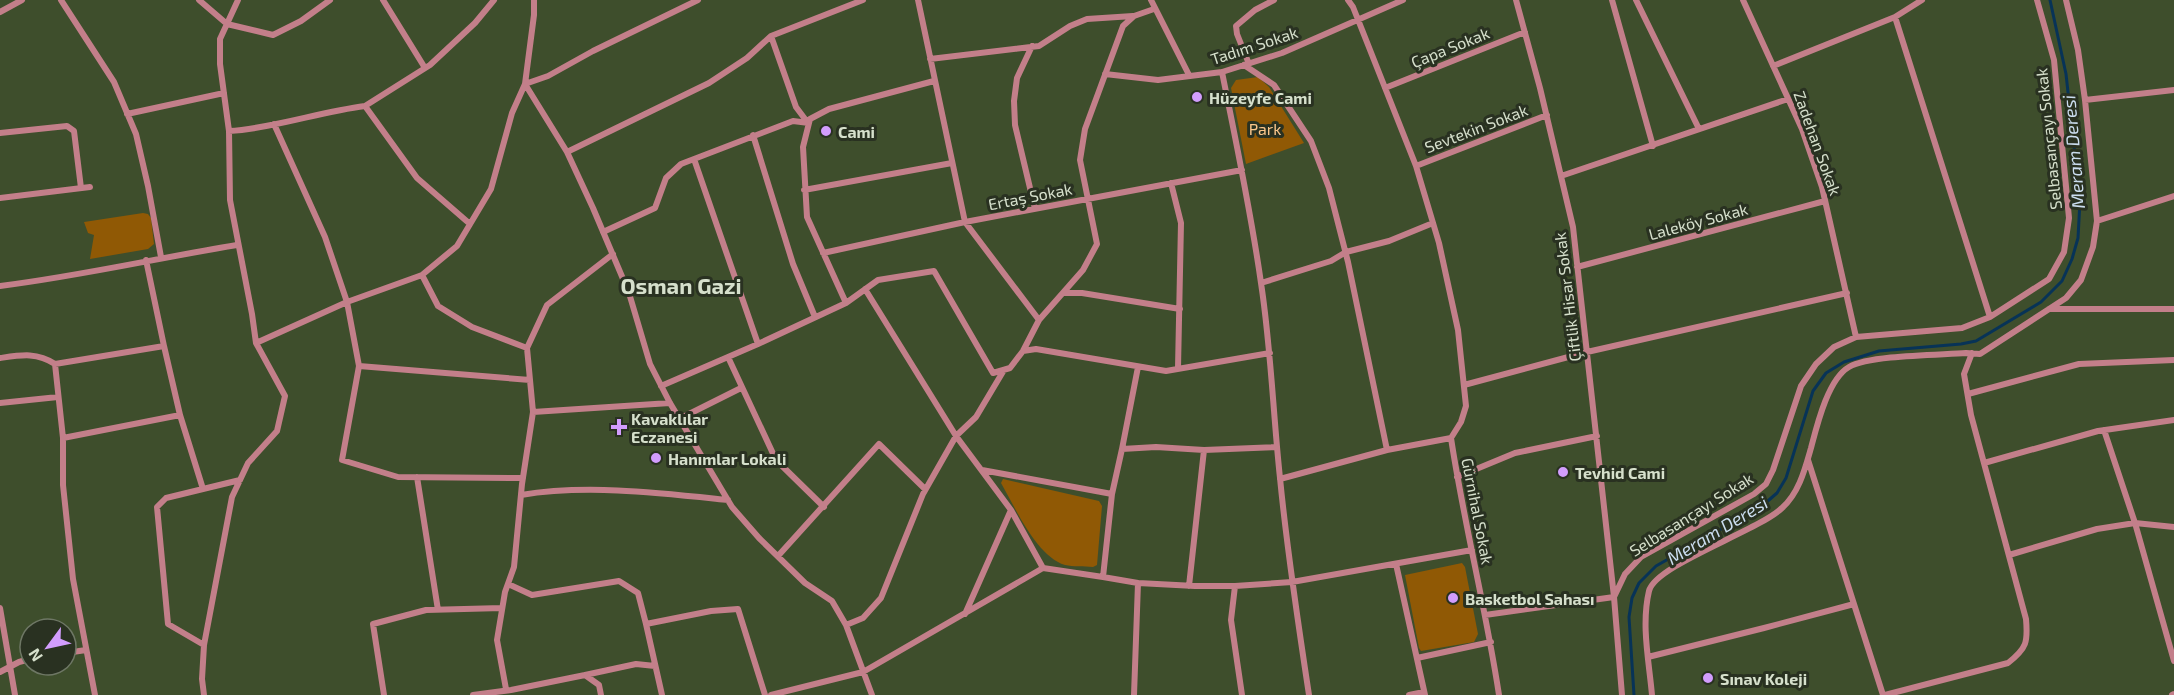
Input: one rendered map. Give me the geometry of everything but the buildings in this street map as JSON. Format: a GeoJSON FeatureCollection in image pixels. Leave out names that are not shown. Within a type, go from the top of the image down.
{"type":"FeatureCollection","features":[{"type":"Feature","properties":{"kind":"street"},"geometry":{"type":"LineString","coordinates":[[0,12],[22,0]]}},
{"type":"Feature","properties":{"kind":"street"},"geometry":{"type":"LineString","coordinates":[[61,0],[114,82],[136,134],[161,257]]}},
{"type":"Feature","properties":{"kind":"street"},"geometry":{"type":"LineString","coordinates":[[199,0],[227,24],[273,35],[301,21],[330,0]]}},
{"type":"Feature","properties":{"kind":"street"},"geometry":{"type":"LineString","coordinates":[[204,695],[202,679],[204,645],[232,497],[248,463],[276,431],[285,396],[256,343],[230,200],[229,131],[220,64],[220,39],[238,0]]}},
{"type":"Feature","properties":{"kind":"street"},"geometry":{"type":"LineString","coordinates":[[383,0],[425,68]]}},
{"type":"Feature","properties":{"kind":"street"},"geometry":{"type":"LineString","coordinates":[[229,131],[251,130],[334,110],[365,106],[425,68],[475,23],[494,0]]}},
{"type":"Feature","properties":{"kind":"street"},"geometry":{"type":"LineString","coordinates":[[256,343],[346,302],[422,275],[457,246],[491,189],[512,113],[525,84],[534,0]]}},
{"type":"Feature","properties":{"kind":"street"},"geometry":{"type":"LineString","coordinates":[[525,84],[548,76],[593,51],[698,0]]}},
{"type":"Feature","properties":{"kind":"street"},"geometry":{"type":"LineString","coordinates":[[567,152],[709,83],[747,58],[771,36],[863,0]]}},
{"type":"Feature","properties":{"kind":"street"},"geometry":{"type":"LineString","coordinates":[[918,0],[965,222],[1039,320]]}},
{"type":"Feature","properties":{"kind":"street"},"geometry":{"type":"LineString","coordinates":[[1151,0],[1189,75]]}},
{"type":"Feature","properties":{"kind":"street"},"geometry":{"type":"LineString","coordinates":[[1274,0],[1255,10],[1236,26],[1237,34],[1247,64],[1274,85],[1311,141],[1329,188],[1346,252],[1387,450]]}},
{"type":"Feature","properties":{"kind":"street"},"geometry":{"type":"LineString","coordinates":[[1280,479],[1387,450],[1451,438],[1461,422],[1466,406],[1458,330],[1433,223],[1416,166],[1359,20],[1348,0]]}},
{"type":"Feature","properties":{"kind":"street","name":"Tadım Sokak"},"geometry":{"type":"LineString","coordinates":[[1105,74],[1158,80],[1222,72],[1282,53],[1403,0]]}},
{"type":"Feature","properties":{"kind":"street","name":"Çiftlik Hisar Sokak"},"geometry":{"type":"LineString","coordinates":[[1516,0],[1573,227],[1614,597]]}},
{"type":"Feature","properties":{"kind":"street"},"geometry":{"type":"LineString","coordinates":[[1612,0],[1653,146]]}},
{"type":"Feature","properties":{"kind":"street"},"geometry":{"type":"LineString","coordinates":[[1636,0],[1700,129]]}},
{"type":"Feature","properties":{"kind":"street","name":"Zadehan Sokak"},"geometry":{"type":"LineString","coordinates":[[1743,0],[1802,129],[1826,201],[1856,337]]}},
{"type":"Feature","properties":{"kind":"street"},"geometry":{"type":"LineString","coordinates":[[1773,66],[1895,17],[1922,0]]}},
{"type":"Feature","properties":{"kind":"street","name":"Selbasançayı Sokak"},"geometry":{"type":"LineString","coordinates":[[1614,597],[1625,574],[1641,557],[1754,494],[1766,484],[1773,471],[1801,386],[1816,364],[1834,347],[1856,337],[1962,328],[1990,317],[2049,279],[2064,252],[2069,218],[2054,60],[2037,0]]}},
{"type":"Feature","properties":{"kind":"street"},"geometry":{"type":"LineString","coordinates":[[1652,695],[1645,620],[1649,588],[1666,571],[1763,522],[1782,509],[1795,492],[1808,460],[1830,388],[1848,367],[1875,360],[1980,354],[2066,298],[2081,279],[2093,247],[2097,221],[2085,99],[2078,50],[2066,0]]}},
{"type":"Feature","properties":{"kind":"street"},"geometry":{"type":"LineString","coordinates":[[930,59],[1039,45],[1087,20],[1134,16],[1155,9]]}},
{"type":"Feature","properties":{"kind":"street"},"geometry":{"type":"LineString","coordinates":[[661,386],[846,303],[878,280],[934,270],[993,373],[1010,368],[1023,351],[1039,320],[1083,270],[1097,244],[1080,160],[1085,129],[1123,26],[1134,16]]}},
{"type":"Feature","properties":{"kind":"street"},"geometry":{"type":"LineString","coordinates":[[1895,17],[1990,317]]}},
{"type":"Feature","properties":{"kind":"street","name":"Çapa Sokak"},"geometry":{"type":"LineString","coordinates":[[1385,88],[1525,32]]}},
{"type":"Feature","properties":{"kind":"street"},"geometry":{"type":"LineString","coordinates":[[771,36],[796,107],[809,123]]}},
{"type":"Feature","properties":{"kind":"street"},"geometry":{"type":"LineString","coordinates":[[1032,46],[1017,78],[1014,101],[1015,125],[1035,209]]}},
{"type":"Feature","properties":{"kind":"street"},"geometry":{"type":"LineString","coordinates":[[1222,72],[1242,170],[1261,283],[1270,353],[1280,479],[1292,582],[1309,695]]}},
{"type":"Feature","properties":{"kind":"street"},"geometry":{"type":"LineString","coordinates":[[846,303],[807,217],[803,147],[810,119],[829,109],[934,81]]}},
{"type":"Feature","properties":{"kind":"street"},"geometry":{"type":"LineString","coordinates":[[525,84],[567,152],[629,293],[650,364],[679,419],[728,500],[759,538],[805,583],[832,601],[846,625],[872,695]]}},
{"type":"Feature","properties":{"kind":"street"},"geometry":{"type":"LineString","coordinates":[[2085,99],[2174,90]]}},
{"type":"Feature","properties":{"kind":"street"},"geometry":{"type":"LineString","coordinates":[[127,114],[224,93]]}},
{"type":"Feature","properties":{"kind":"street"},"geometry":{"type":"LineString","coordinates":[[1561,176],[1788,99]]}},
{"type":"Feature","properties":{"kind":"street"},"geometry":{"type":"LineString","coordinates":[[365,106],[417,178],[470,224]]}},
{"type":"Feature","properties":{"kind":"street","name":"Sevtekin Sokak"},"geometry":{"type":"LineString","coordinates":[[1416,166],[1546,115]]}},
{"type":"Feature","properties":{"kind":"street"},"geometry":{"type":"LineString","coordinates":[[603,232],[655,208],[666,178],[681,164],[793,121],[809,123]]}},
{"type":"Feature","properties":{"kind":"street"},"geometry":{"type":"LineString","coordinates":[[274,124],[325,237],[346,302],[359,366],[342,460],[398,477],[523,478]]}},
{"type":"Feature","properties":{"kind":"street"},"geometry":{"type":"LineString","coordinates":[[0,133],[67,126],[71,128],[74,131],[81,188]]}},
{"type":"Feature","properties":{"kind":"street"},"geometry":{"type":"LineString","coordinates":[[753,135],[794,264],[815,317]]}},
{"type":"Feature","properties":{"kind":"street"},"geometry":{"type":"LineString","coordinates":[[694,159],[758,344]]}},
{"type":"Feature","properties":{"kind":"street"},"geometry":{"type":"LineString","coordinates":[[804,190],[952,163]]}},
{"type":"Feature","properties":{"kind":"street","name":"Ertaş Sokak"},"geometry":{"type":"LineString","coordinates":[[823,253],[965,222],[1242,170]]}},
{"type":"Feature","properties":{"kind":"street"},"geometry":{"type":"LineString","coordinates":[[1171,183],[1181,223],[1178,368]]}},
{"type":"Feature","properties":{"kind":"street"},"geometry":{"type":"LineString","coordinates":[[0,198],[90,187]]}},
{"type":"Feature","properties":{"kind":"street"},"geometry":{"type":"LineString","coordinates":[[2097,221],[2174,196]]}},
{"type":"Feature","properties":{"kind":"street","name":"Laleköy Sokak"},"geometry":{"type":"LineString","coordinates":[[1577,267],[1826,201]]}},
{"type":"Feature","properties":{"kind":"street"},"geometry":{"type":"LineString","coordinates":[[1261,283],[1331,261],[1346,252],[1389,241],[1433,223]]}},
{"type":"Feature","properties":{"kind":"street"},"geometry":{"type":"LineString","coordinates":[[0,286],[237,245]]}},
{"type":"Feature","properties":{"kind":"street"},"geometry":{"type":"LineString","coordinates":[[502,692],[496,640],[502,608],[514,567],[532,412],[527,348],[547,305],[613,254]]}},
{"type":"Feature","properties":{"kind":"street"},"geometry":{"type":"LineString","coordinates":[[146,260],[180,415],[203,489]]}},
{"type":"Feature","properties":{"kind":"street"},"geometry":{"type":"LineString","coordinates":[[422,275],[438,306],[472,327],[527,348]]}},
{"type":"Feature","properties":{"kind":"street"},"geometry":{"type":"LineString","coordinates":[[865,289],[956,436],[1011,510],[1043,568]]}},
{"type":"Feature","properties":{"kind":"street"},"geometry":{"type":"LineString","coordinates":[[1063,293],[1082,293],[1180,309]]}},
{"type":"Feature","properties":{"kind":"street"},"geometry":{"type":"LineString","coordinates":[[1464,385],[1587,352],[1847,293]]}},
{"type":"Feature","properties":{"kind":"street"},"geometry":{"type":"LineString","coordinates":[[2049,309],[2174,309]]}},
{"type":"Feature","properties":{"kind":"street"},"geometry":{"type":"LineString","coordinates":[[0,358],[31,354],[44,356],[55,364],[164,345]]}},
{"type":"Feature","properties":{"kind":"street"},"geometry":{"type":"LineString","coordinates":[[1023,351],[1036,349],[1166,370],[1270,353]]}},
{"type":"Feature","properties":{"kind":"street"},"geometry":{"type":"LineString","coordinates":[[1808,460],[1884,695],[2008,663],[2022,653],[2027,639],[2026,619],[1968,394],[1964,374],[1972,353]]}},
{"type":"Feature","properties":{"kind":"street"},"geometry":{"type":"LineString","coordinates":[[728,357],[776,460],[824,507]]}},
{"type":"Feature","properties":{"kind":"street"},"geometry":{"type":"LineString","coordinates":[[1968,394],[2079,364],[2174,360]]}},
{"type":"Feature","properties":{"kind":"street"},"geometry":{"type":"LineString","coordinates":[[55,364],[63,438],[63,484],[73,579],[95,695]]}},
{"type":"Feature","properties":{"kind":"street"},"geometry":{"type":"LineString","coordinates":[[359,366],[530,380]]}},
{"type":"Feature","properties":{"kind":"street"},"geometry":{"type":"LineString","coordinates":[[1103,578],[1112,494],[1138,367]]}},
{"type":"Feature","properties":{"kind":"street"},"geometry":{"type":"LineString","coordinates":[[846,625],[863,618],[881,598],[925,489],[956,436],[976,417],[1004,370]]}},
{"type":"Feature","properties":{"kind":"street"},"geometry":{"type":"LineString","coordinates":[[679,419],[741,388]]}},
{"type":"Feature","properties":{"kind":"street"},"geometry":{"type":"LineString","coordinates":[[0,403],[58,397]]}},
{"type":"Feature","properties":{"kind":"street"},"geometry":{"type":"LineString","coordinates":[[532,412],[670,403]]}},
{"type":"Feature","properties":{"kind":"street"},"geometry":{"type":"LineString","coordinates":[[63,438],[180,415]]}},
{"type":"Feature","properties":{"kind":"street"},"geometry":{"type":"LineString","coordinates":[[1984,463],[2104,430],[2174,420]]}},
{"type":"Feature","properties":{"kind":"street"},"geometry":{"type":"LineString","coordinates":[[2104,430],[2135,523],[2174,661]]}},
{"type":"Feature","properties":{"kind":"street"},"geometry":{"type":"LineString","coordinates":[[1457,477],[1515,453],[1597,436]]}},
{"type":"Feature","properties":{"kind":"street","name":"Gürnihal Sokak"},"geometry":{"type":"LineString","coordinates":[[1451,438],[1491,642],[1499,695]]}},
{"type":"Feature","properties":{"kind":"street"},"geometry":{"type":"LineString","coordinates":[[778,556],[879,444],[925,489]]}},
{"type":"Feature","properties":{"kind":"street"},"geometry":{"type":"LineString","coordinates":[[1122,449],[1156,447],[1204,450],[1277,447]]}},
{"type":"Feature","properties":{"kind":"street"},"geometry":{"type":"LineString","coordinates":[[1189,586],[1204,450]]}},
{"type":"Feature","properties":{"kind":"street"},"geometry":{"type":"LineString","coordinates":[[982,470],[1112,494]]}},
{"type":"Feature","properties":{"kind":"street"},"geometry":{"type":"LineString","coordinates":[[417,477],[438,610]]}},
{"type":"Feature","properties":{"kind":"street"},"geometry":{"type":"LineString","coordinates":[[204,645],[168,624],[157,507],[166,498],[240,480]]}},
{"type":"Feature","properties":{"kind":"street"},"geometry":{"type":"LineString","coordinates":[[521,495],[578,490],[672,494],[728,500]]}},
{"type":"Feature","properties":{"kind":"street"},"geometry":{"type":"LineString","coordinates":[[965,614],[1011,510]]}},
{"type":"Feature","properties":{"kind":"street"},"geometry":{"type":"LineString","coordinates":[[2009,555],[2097,529],[2135,523],[2174,527]]}},
{"type":"Feature","properties":{"kind":"street"},"geometry":{"type":"LineString","coordinates":[[771,695],[863,672],[1043,568],[1138,583],[1235,586],[1292,582],[1472,550]]}},
{"type":"Feature","properties":{"kind":"street"},"geometry":{"type":"LineString","coordinates":[[1396,564],[1424,693],[1409,695]]}},
{"type":"Feature","properties":{"kind":"street"},"geometry":{"type":"LineString","coordinates":[[508,584],[532,595],[619,581],[638,593],[662,695]]}},
{"type":"Feature","properties":{"kind":"street"},"geometry":{"type":"LineString","coordinates":[[1134,695],[1138,583]]}},
{"type":"Feature","properties":{"kind":"street"},"geometry":{"type":"LineString","coordinates":[[1235,586],[1231,620],[1242,695]]}},
{"type":"Feature","properties":{"kind":"street"},"geometry":{"type":"LineString","coordinates":[[1485,615],[1614,597],[1622,695]]}},
{"type":"Feature","properties":{"kind":"street"},"geometry":{"type":"LineString","coordinates":[[1648,657],[1854,604]]}},
{"type":"Feature","properties":{"kind":"street"},"geometry":{"type":"LineString","coordinates":[[0,608],[15,695]]}},
{"type":"Feature","properties":{"kind":"street"},"geometry":{"type":"LineString","coordinates":[[384,695],[373,624],[426,610],[502,608]]}},
{"type":"Feature","properties":{"kind":"street"},"geometry":{"type":"LineString","coordinates":[[646,624],[711,611],[738,609],[765,695]]}},
{"type":"Feature","properties":{"kind":"street"},"geometry":{"type":"LineString","coordinates":[[1418,658],[1491,642]]}},
{"type":"Feature","properties":{"kind":"street"},"geometry":{"type":"LineString","coordinates":[[78,651],[86,650]]}},
{"type":"Feature","properties":{"kind":"street"},"geometry":{"type":"LineString","coordinates":[[0,672],[18,663]]}},
{"type":"Feature","properties":{"kind":"street"},"geometry":{"type":"LineString","coordinates":[[474,695],[502,692],[636,664],[656,666]]}},
{"type":"Feature","properties":{"kind":"street"},"geometry":{"type":"LineString","coordinates":[[585,675],[599,685],[601,695]]}},
{"type":"Feature","properties":{"kind":"green space","name":"Park"},"geometry":{"type":"Polygon","coordinates":[[[1258,77],[1269,87],[1304,143],[1246,164],[1231,88],[1236,80],[1258,77]]]}},
{"type":"Feature","properties":{"kind":"green space"},"geometry":{"type":"Polygon","coordinates":[[[148,214],[151,218],[154,244],[148,249],[90,259],[94,235],[88,233],[84,222],[148,214]]]}},
{"type":"Feature","properties":{"kind":"green space"},"geometry":{"type":"Polygon","coordinates":[[[1003,479],[1099,501],[1102,506],[1097,565],[1093,567],[1065,565],[1054,560],[1045,552],[1027,530],[1001,483],[1003,479]]]}},
{"type":"Feature","properties":{"kind":"green space"},"geometry":{"type":"Polygon","coordinates":[[[1462,563],[1465,567],[1478,634],[1474,642],[1421,651],[1405,575],[1462,563]]]}},
{"type":"Feature","properties":{"kind":"waterway","name":"Meram Deresi"},"geometry":{"type":"LineString","coordinates":[[1634,695],[1629,617],[1632,598],[1639,583],[1656,566],[1762,506],[1777,493],[1786,478],[1813,391],[1826,373],[1844,362],[1879,351],[1976,341],[2041,302],[2062,281],[2078,238],[2080,201],[2066,74],[2050,0]]}},
{"type":"Feature","properties":{"kind":"place","name":"Hüzeyfe Cami"},"geometry":{"type":"Point","coordinates":[1197,97]}},
{"type":"Feature","properties":{"kind":"place","name":"Cami"},"geometry":{"type":"Point","coordinates":[826,131]}},
{"type":"Feature","properties":{"kind":"place","name":"Kavaklılar Eczanesi"},"geometry":{"type":"Point","coordinates":[619,427]}},
{"type":"Feature","properties":{"kind":"place","name":"Hanımlar Lokali"},"geometry":{"type":"Point","coordinates":[656,458]}},
{"type":"Feature","properties":{"kind":"place","name":"Tevhid Cami"},"geometry":{"type":"Point","coordinates":[1563,472]}},
{"type":"Feature","properties":{"kind":"place","name":"Basketbol Sahası"},"geometry":{"type":"Point","coordinates":[1453,598]}},
{"type":"Feature","properties":{"kind":"place","name":"Sınav Koleji"},"geometry":{"type":"Point","coordinates":[1708,678]}},
{"type":"Feature","properties":{"kind":"district","name":"Osman Gazi"},"geometry":{"type":"Point","coordinates":[681,285]}}]}
